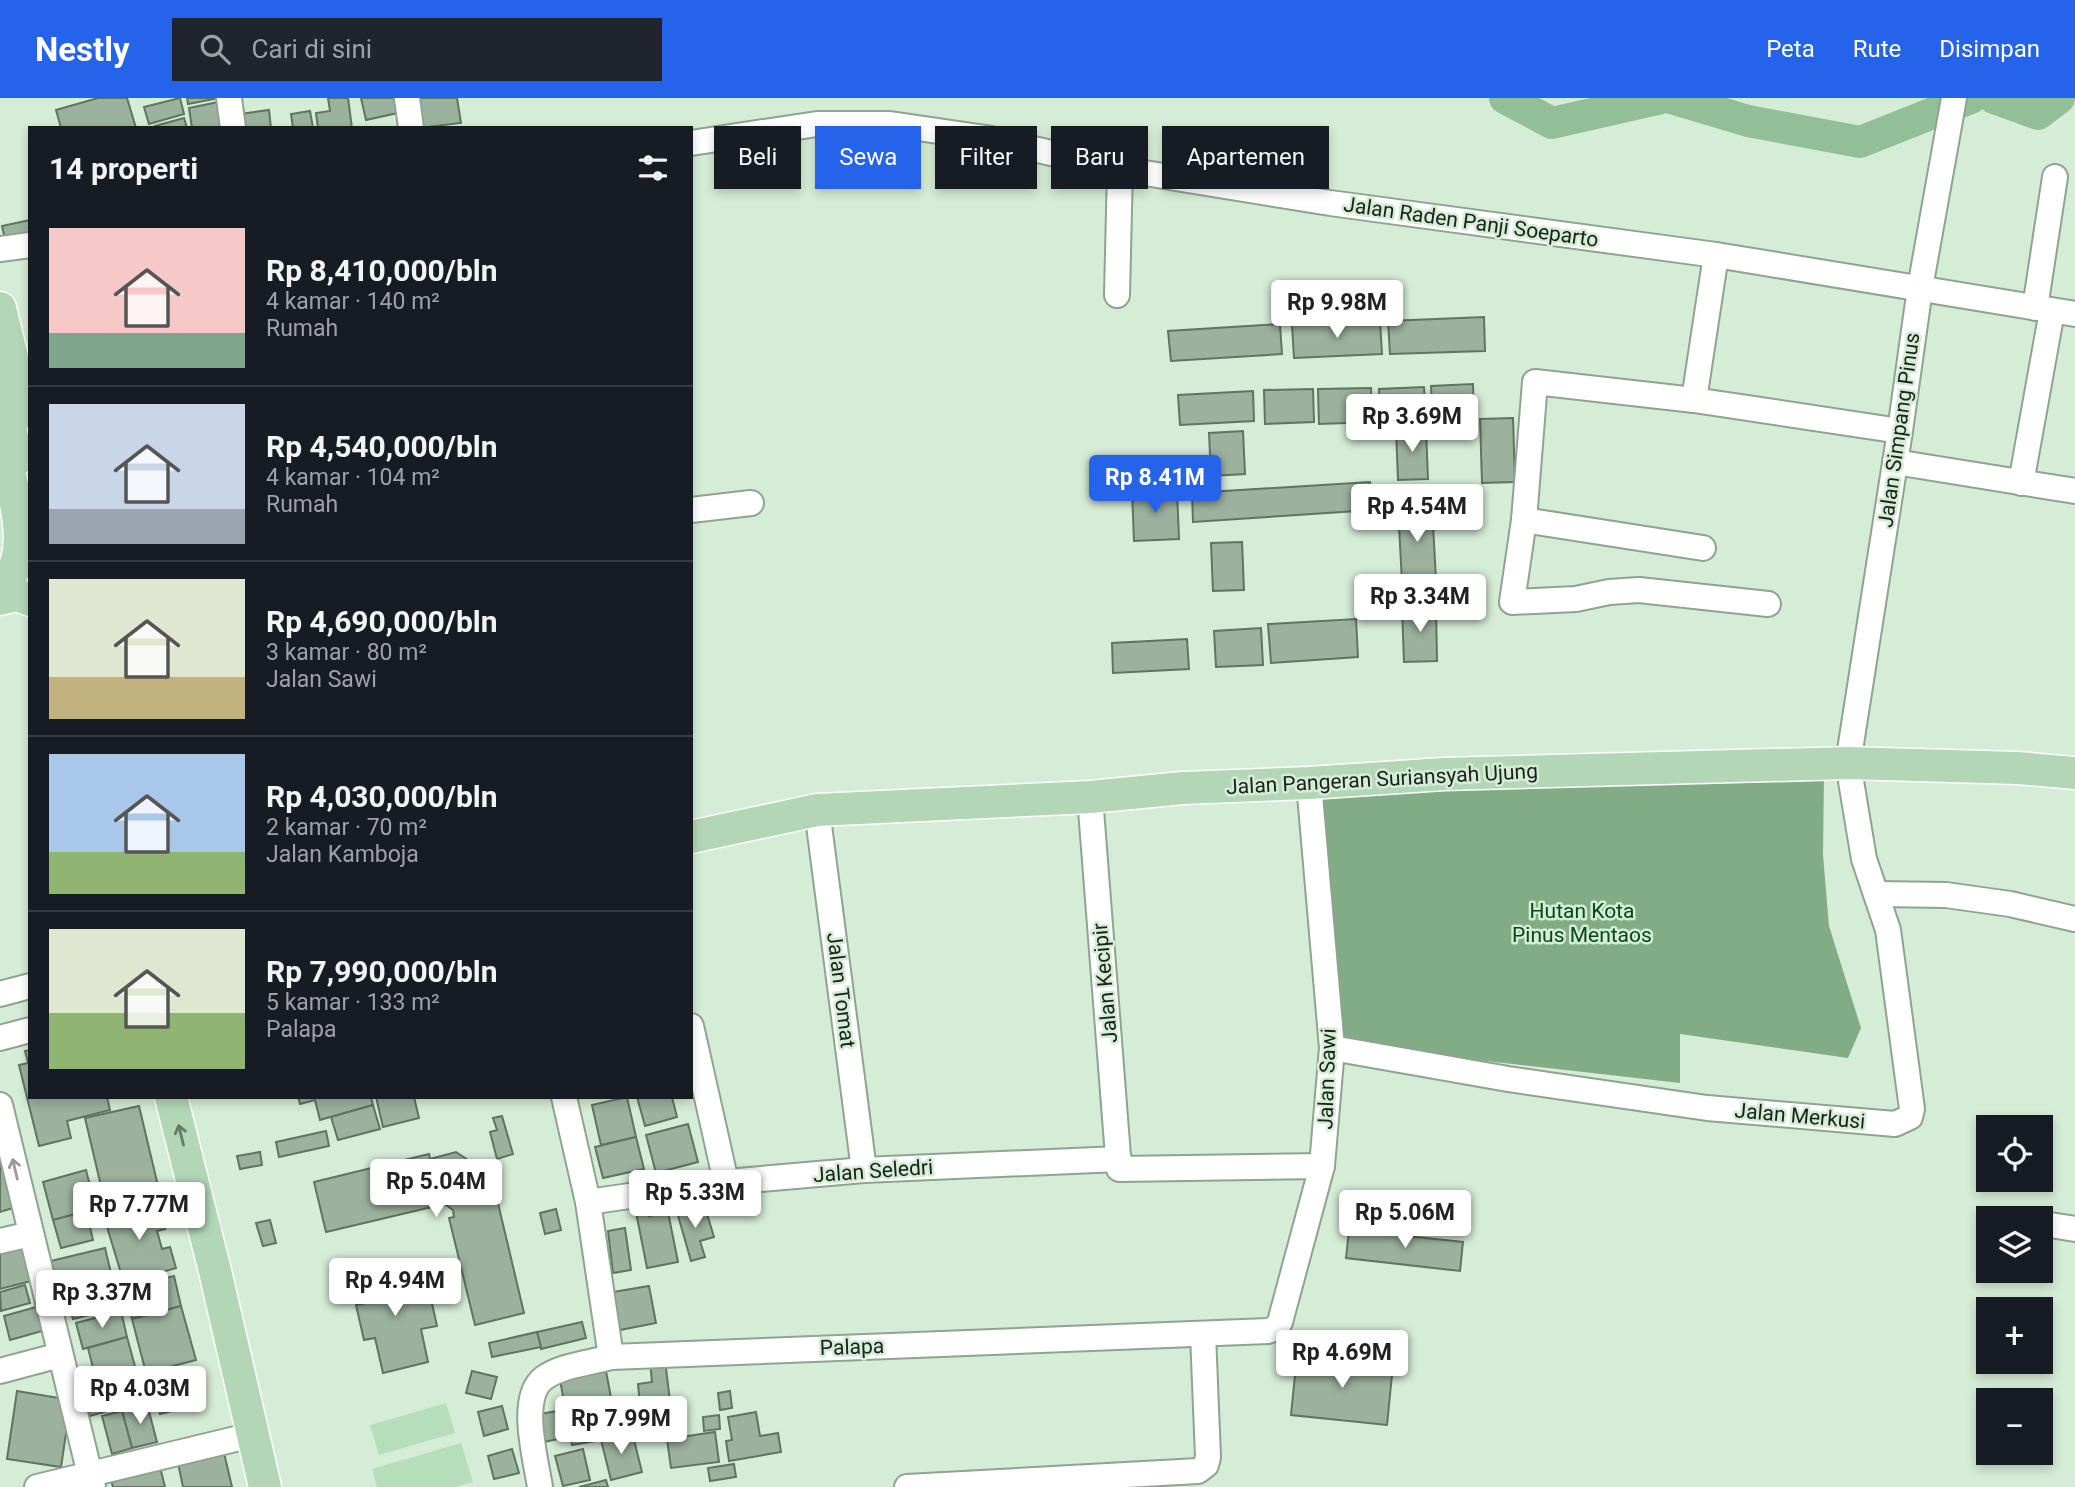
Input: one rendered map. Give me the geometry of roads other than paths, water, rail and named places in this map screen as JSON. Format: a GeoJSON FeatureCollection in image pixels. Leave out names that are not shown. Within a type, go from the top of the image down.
{"type":"FeatureCollection","features":[{"type":"Feature","properties":{"kind":"main road"},"geometry":{"type":"LineString","coordinates":[[0,308],[28,422]]}},
{"type":"Feature","properties":{"kind":"main road"},"geometry":{"type":"LineString","coordinates":[[0,386],[28,506]]}},
{"type":"Feature","properties":{"kind":"main road"},"geometry":{"type":"LineString","coordinates":[[0,439],[22,543],[17,561],[0,589]]}},
{"type":"Feature","properties":{"kind":"main road"},"geometry":{"type":"LineString","coordinates":[[0,599],[17,596],[28,599]]}},
{"type":"Feature","properties":{"kind":"main road","name":"Jalan Pangeran Suriansyah Ujung"},"geometry":{"type":"LineString","coordinates":[[693,837],[817,810],[1090,797],[1183,788],[1500,771],[1848,763],[2018,768],[2075,774]]}},
{"type":"Feature","properties":{"kind":"main road"},"geometry":{"type":"LineString","coordinates":[[172,1099],[207,1197],[286,1487]]}},
{"type":"Feature","properties":{"kind":"main road"},"geometry":{"type":"LineString","coordinates":[[194,1099],[207,1197]]}},
{"type":"Feature","properties":{"kind":"main road"},"geometry":{"type":"LineString","coordinates":[[225,1269],[252,1436],[265,1487]]}},
{"type":"Feature","properties":{"kind":"street"},"geometry":{"type":"LineString","coordinates":[[229,98],[233,126]]}},
{"type":"Feature","properties":{"kind":"street"},"geometry":{"type":"LineString","coordinates":[[407,98],[411,126]]}},
{"type":"Feature","properties":{"kind":"street","name":"Jalan Simpang Pinus"},"geometry":{"type":"LineString","coordinates":[[1848,763],[1920,288],[1954,98]]}},
{"type":"Feature","properties":{"kind":"street","name":"Jalan Raden Panji Soeparto"},"geometry":{"type":"LineString","coordinates":[[693,144],[817,124],[890,124],[986,138],[1051,153]]}},
{"type":"Feature","properties":{"kind":"street","name":"Jalan Raden Panji Soeparto"},"geometry":{"type":"LineString","coordinates":[[1148,174],[1330,203],[1716,254],[2054,311]]}},
{"type":"Feature","properties":{"kind":"street"},"geometry":{"type":"LineString","coordinates":[[2021,483],[2054,311],[2055,177]]}},
{"type":"Feature","properties":{"kind":"street"},"geometry":{"type":"LineString","coordinates":[[1117,295],[1120,189]]}},
{"type":"Feature","properties":{"kind":"street"},"geometry":{"type":"LineString","coordinates":[[0,249],[28,245]]}},
{"type":"Feature","properties":{"kind":"street"},"geometry":{"type":"LineString","coordinates":[[1694,400],[1716,254]]}},
{"type":"Feature","properties":{"kind":"street"},"geometry":{"type":"LineString","coordinates":[[1768,604],[1639,590],[1609,592],[1576,599],[1513,602],[1524,520],[1535,382],[1694,400],[1900,432]]}},
{"type":"Feature","properties":{"kind":"street"},"geometry":{"type":"LineString","coordinates":[[1895,462],[2075,492]]}},
{"type":"Feature","properties":{"kind":"street"},"geometry":{"type":"LineString","coordinates":[[693,510],[751,503]]}},
{"type":"Feature","properties":{"kind":"street"},"geometry":{"type":"LineString","coordinates":[[1524,520],[1703,548]]}},
{"type":"Feature","properties":{"kind":"street","name":"Jalan Merkusi"},"geometry":{"type":"LineString","coordinates":[[1332,1048],[1508,1079],[1707,1108],[1895,1124],[1903,1122],[1910,1117],[1912,1109],[1888,930],[1864,859],[1848,763]]}},
{"type":"Feature","properties":{"kind":"street","name":"Jalan Sawi"},"geometry":{"type":"LineString","coordinates":[[1276,1328],[1280,1322],[1322,1166],[1332,1048],[1309,783]]}},
{"type":"Feature","properties":{"kind":"street","name":"Jalan Kecipir"},"geometry":{"type":"LineString","coordinates":[[1090,797],[1119,1164]]}},
{"type":"Feature","properties":{"kind":"street","name":"Jalan Tomat"},"geometry":{"type":"LineString","coordinates":[[817,810],[864,1170]]}},
{"type":"Feature","properties":{"kind":"street"},"geometry":{"type":"LineString","coordinates":[[1876,894],[1946,895],[2010,904],[2075,919]]}},
{"type":"Feature","properties":{"kind":"street"},"geometry":{"type":"LineString","coordinates":[[0,994],[28,987]]}},
{"type":"Feature","properties":{"kind":"street"},"geometry":{"type":"LineString","coordinates":[[0,1038],[28,1031]]}},
{"type":"Feature","properties":{"kind":"street"},"geometry":{"type":"LineString","coordinates":[[693,1035],[726,1182]]}},
{"type":"Feature","properties":{"kind":"street"},"geometry":{"type":"LineString","coordinates":[[564,1099],[588,1202],[611,1357]]}},
{"type":"Feature","properties":{"kind":"street"},"geometry":{"type":"LineString","coordinates":[[0,1105],[91,1480]]}},
{"type":"Feature","properties":{"kind":"street","name":"Jalan Seledri"},"geometry":{"type":"LineString","coordinates":[[588,1202],[726,1182],[864,1170],[1119,1164],[1322,1166]]}},
{"type":"Feature","properties":{"kind":"street"},"geometry":{"type":"LineString","coordinates":[[2053,1225],[2075,1229]]}},
{"type":"Feature","properties":{"kind":"street"},"geometry":{"type":"LineString","coordinates":[[0,1241],[31,1234]]}},
{"type":"Feature","properties":{"kind":"street","name":"Palapa"},"geometry":{"type":"LineString","coordinates":[[540,1487],[530,1400],[542,1379],[559,1371],[611,1357],[1203,1334],[1268,1331],[1276,1328]]}},
{"type":"Feature","properties":{"kind":"street"},"geometry":{"type":"LineString","coordinates":[[907,1487],[1083,1482],[1198,1471],[1206,1465],[1208,1457],[1203,1334]]}},
{"type":"Feature","properties":{"kind":"street"},"geometry":{"type":"LineString","coordinates":[[0,1371],[60,1355]]}},
{"type":"Feature","properties":{"kind":"street"},"geometry":{"type":"LineString","coordinates":[[37,1487],[91,1480],[252,1436]]}},
{"type":"Feature","properties":{"kind":"waterway"},"geometry":{"type":"LineString","coordinates":[[1505,98],[1552,123],[1662,98]]}},
{"type":"Feature","properties":{"kind":"waterway"},"geometry":{"type":"LineString","coordinates":[[1671,98],[1748,121],[1860,142],[1971,98]]}},
{"type":"Feature","properties":{"kind":"waterway"},"geometry":{"type":"LineString","coordinates":[[1994,98],[2038,114],[2059,98]]}},
{"type":"Feature","properties":{"kind":"park label","name":"Hutan Kota Pinus Mentaos"},"geometry":{"type":"Point","coordinates":[1582,923]}}]}
